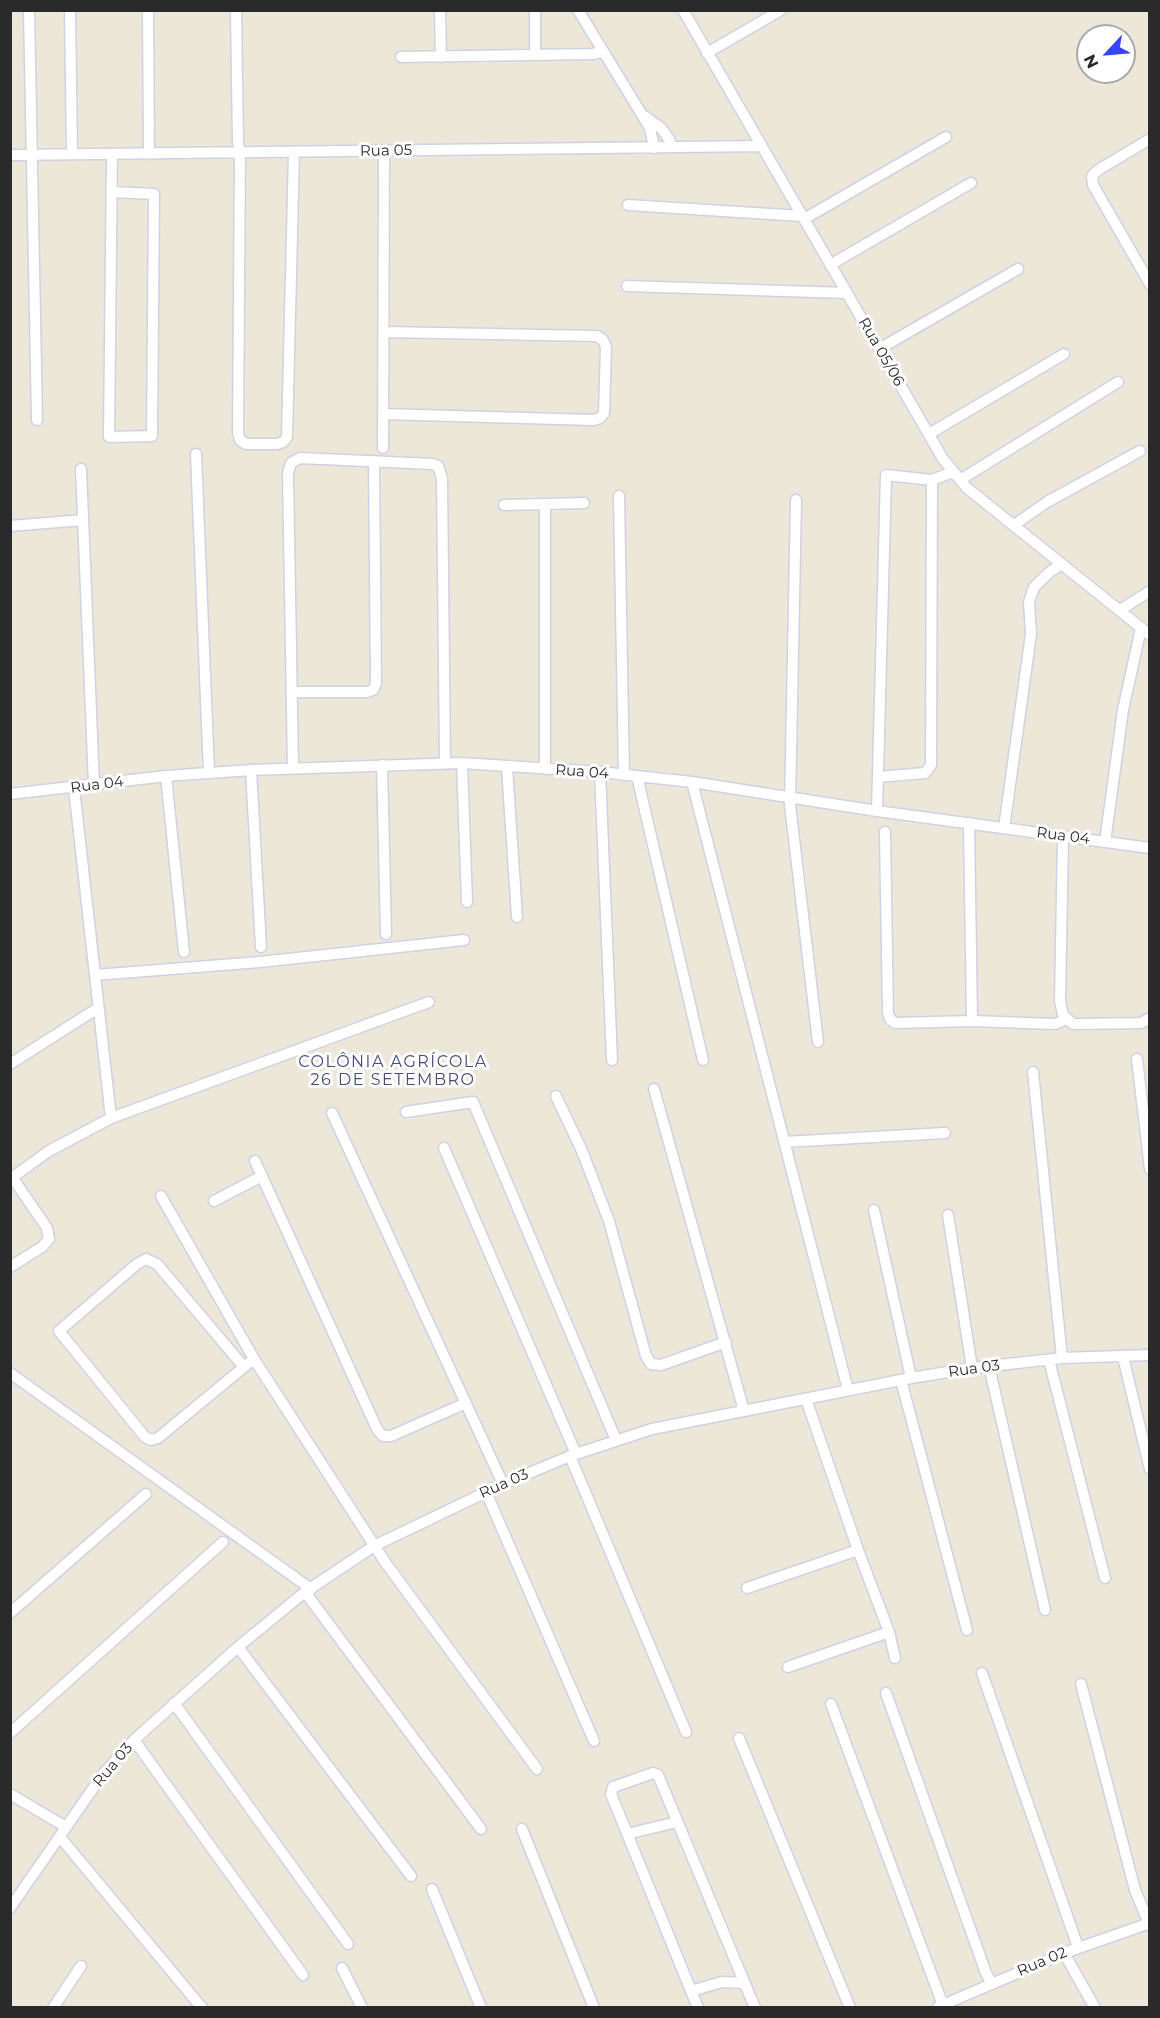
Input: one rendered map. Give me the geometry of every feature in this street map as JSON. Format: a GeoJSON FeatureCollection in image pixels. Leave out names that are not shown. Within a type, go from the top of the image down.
{"type":"FeatureCollection","features":[{"type":"Feature","properties":{"kind":"street"},"geometry":{"type":"LineString","coordinates":[[29,10],[37,420]]}},
{"type":"Feature","properties":{"kind":"street"},"geometry":{"type":"LineString","coordinates":[[70,10],[72,154]]}},
{"type":"Feature","properties":{"kind":"street"},"geometry":{"type":"LineString","coordinates":[[148,10],[149,154]]}},
{"type":"Feature","properties":{"kind":"street"},"geometry":{"type":"LineString","coordinates":[[236,10],[240,153],[238,433],[240,440],[246,444],[277,444],[283,442],[287,436],[294,152]]}},
{"type":"Feature","properties":{"kind":"street"},"geometry":{"type":"LineString","coordinates":[[440,10],[441,57]]}},
{"type":"Feature","properties":{"kind":"street"},"geometry":{"type":"LineString","coordinates":[[535,10],[535,55]]}},
{"type":"Feature","properties":{"kind":"street"},"geometry":{"type":"LineString","coordinates":[[578,10],[650,128],[654,148]]}},
{"type":"Feature","properties":{"kind":"street","name":"Rua 05/06"},"geometry":{"type":"LineString","coordinates":[[682,10],[879,349],[956,476],[967,488],[1145,632]]}},
{"type":"Feature","properties":{"kind":"street"},"geometry":{"type":"LineString","coordinates":[[707,53],[781,10]]}},
{"type":"Feature","properties":{"kind":"street"},"geometry":{"type":"LineString","coordinates":[[401,57],[603,52]]}},
{"type":"Feature","properties":{"kind":"street"},"geometry":{"type":"LineString","coordinates":[[642,114],[661,128],[672,147]]}},
{"type":"Feature","properties":{"kind":"street"},"geometry":{"type":"LineString","coordinates":[[628,205],[803,218],[946,137]]}},
{"type":"Feature","properties":{"kind":"street"},"geometry":{"type":"LineString","coordinates":[[1149,139],[1092,176],[1093,185],[1149,284]]}},
{"type":"Feature","properties":{"kind":"street","name":"Rua 05"},"geometry":{"type":"LineString","coordinates":[[10,155],[761,147]]}},
{"type":"Feature","properties":{"kind":"street"},"geometry":{"type":"LineString","coordinates":[[383,448],[384,151]]}},
{"type":"Feature","properties":{"kind":"street"},"geometry":{"type":"LineString","coordinates":[[112,154],[110,437],[152,436],[154,194],[112,192]]}},
{"type":"Feature","properties":{"kind":"street"},"geometry":{"type":"LineString","coordinates":[[830,265],[971,183]]}},
{"type":"Feature","properties":{"kind":"street"},"geometry":{"type":"LineString","coordinates":[[879,349],[1018,269]]}},
{"type":"Feature","properties":{"kind":"street"},"geometry":{"type":"LineString","coordinates":[[627,286],[847,293]]}},
{"type":"Feature","properties":{"kind":"street"},"geometry":{"type":"LineString","coordinates":[[383,414],[594,420],[600,418],[604,413],[606,347],[603,340],[597,336],[384,332]]}},
{"type":"Feature","properties":{"kind":"street"},"geometry":{"type":"LineString","coordinates":[[929,434],[1064,354]]}},
{"type":"Feature","properties":{"kind":"street"},"geometry":{"type":"LineString","coordinates":[[877,811],[886,475],[932,480],[956,476],[1118,382]]}},
{"type":"Feature","properties":{"kind":"street"},"geometry":{"type":"LineString","coordinates":[[1014,525],[1047,502],[1140,451]]}},
{"type":"Feature","properties":{"kind":"street"},"geometry":{"type":"LineString","coordinates":[[196,454],[209,773]]}},
{"type":"Feature","properties":{"kind":"street"},"geometry":{"type":"LineString","coordinates":[[293,768],[288,473],[291,462],[300,458],[438,466],[442,478],[445,763]]}},
{"type":"Feature","properties":{"kind":"street"},"geometry":{"type":"LineString","coordinates":[[292,692],[367,692],[373,690],[376,683],[374,461]]}},
{"type":"Feature","properties":{"kind":"street"},"geometry":{"type":"LineString","coordinates":[[81,469],[93,785]]}},
{"type":"Feature","properties":{"kind":"street"},"geometry":{"type":"LineString","coordinates":[[878,777],[924,773],[931,765],[932,480]]}},
{"type":"Feature","properties":{"kind":"street"},"geometry":{"type":"LineString","coordinates":[[619,496],[624,775]]}},
{"type":"Feature","properties":{"kind":"street"},"geometry":{"type":"LineString","coordinates":[[796,500],[790,805],[818,1042]]}},
{"type":"Feature","properties":{"kind":"street"},"geometry":{"type":"LineString","coordinates":[[504,505],[584,503]]}},
{"type":"Feature","properties":{"kind":"street"},"geometry":{"type":"LineString","coordinates":[[544,505],[545,769]]}},
{"type":"Feature","properties":{"kind":"street"},"geometry":{"type":"LineString","coordinates":[[10,525],[83,520]]}},
{"type":"Feature","properties":{"kind":"street"},"geometry":{"type":"LineString","coordinates":[[1004,828],[1031,634],[1029,602],[1034,587],[1062,564]]}},
{"type":"Feature","properties":{"kind":"street"},"geometry":{"type":"LineString","coordinates":[[1120,610],[1149,591]]}},
{"type":"Feature","properties":{"kind":"street"},"geometry":{"type":"LineString","coordinates":[[1106,842],[1123,710],[1145,632]]}},
{"type":"Feature","properties":{"kind":"street"},"geometry":{"type":"LineString","coordinates":[[462,763],[467,902]]}},
{"type":"Feature","properties":{"kind":"street","name":"Rua 04"},"geometry":{"type":"LineString","coordinates":[[10,794],[166,776],[251,770],[462,763],[600,772],[692,782],[877,811],[1149,848]]}},
{"type":"Feature","properties":{"kind":"street"},"geometry":{"type":"LineString","coordinates":[[382,765],[386,934]]}},
{"type":"Feature","properties":{"kind":"street"},"geometry":{"type":"LineString","coordinates":[[507,767],[517,917]]}},
{"type":"Feature","properties":{"kind":"street"},"geometry":{"type":"LineString","coordinates":[[251,770],[261,947]]}},
{"type":"Feature","properties":{"kind":"street"},"geometry":{"type":"LineString","coordinates":[[600,772],[612,1060]]}},
{"type":"Feature","properties":{"kind":"street"},"geometry":{"type":"LineString","coordinates":[[166,776],[183,952]]}},
{"type":"Feature","properties":{"kind":"street"},"geometry":{"type":"LineString","coordinates":[[637,776],[704,1060]]}},
{"type":"Feature","properties":{"kind":"street"},"geometry":{"type":"LineString","coordinates":[[692,782],[848,1390]]}},
{"type":"Feature","properties":{"kind":"street"},"geometry":{"type":"LineString","coordinates":[[74,788],[111,1118]]}},
{"type":"Feature","properties":{"kind":"street"},"geometry":{"type":"LineString","coordinates":[[969,823],[972,1021]]}},
{"type":"Feature","properties":{"kind":"street"},"geometry":{"type":"LineString","coordinates":[[885,832],[888,1013],[891,1019],[895,1023],[972,1021],[1055,1024],[1067,1019]]}},
{"type":"Feature","properties":{"kind":"street"},"geometry":{"type":"LineString","coordinates":[[1063,837],[1060,1001],[1063,1015],[1073,1023],[1141,1023],[1149,1018]]}},
{"type":"Feature","properties":{"kind":"street"},"geometry":{"type":"LineString","coordinates":[[95,975],[260,962],[464,940]]}},
{"type":"Feature","properties":{"kind":"street"},"geometry":{"type":"LineString","coordinates":[[10,1267],[42,1247],[49,1239],[47,1228],[11,1178],[49,1151],[111,1118],[429,1002]]}},
{"type":"Feature","properties":{"kind":"street"},"geometry":{"type":"LineString","coordinates":[[12,1058],[98,1008]]}},
{"type":"Feature","properties":{"kind":"street"},"geometry":{"type":"LineString","coordinates":[[1137,1059],[1149,1169]]}},
{"type":"Feature","properties":{"kind":"street"},"geometry":{"type":"LineString","coordinates":[[1033,1072],[1062,1358]]}},
{"type":"Feature","properties":{"kind":"street"},"geometry":{"type":"LineString","coordinates":[[654,1089],[744,1411]]}},
{"type":"Feature","properties":{"kind":"street"},"geometry":{"type":"LineString","coordinates":[[555,1096],[582,1151],[609,1221],[646,1356],[651,1364],[661,1365],[726,1342]]}},
{"type":"Feature","properties":{"kind":"street"},"geometry":{"type":"LineString","coordinates":[[406,1112],[473,1102],[616,1440]]}},
{"type":"Feature","properties":{"kind":"street"},"geometry":{"type":"LineString","coordinates":[[332,1113],[503,1484]]}},
{"type":"Feature","properties":{"kind":"street"},"geometry":{"type":"LineString","coordinates":[[784,1142],[945,1133]]}},
{"type":"Feature","properties":{"kind":"street"},"geometry":{"type":"LineString","coordinates":[[444,1148],[686,1732]]}},
{"type":"Feature","properties":{"kind":"street"},"geometry":{"type":"LineString","coordinates":[[255,1161],[377,1429],[383,1436],[391,1436],[466,1403]]}},
{"type":"Feature","properties":{"kind":"street"},"geometry":{"type":"LineString","coordinates":[[214,1201],[262,1176]]}},
{"type":"Feature","properties":{"kind":"street"},"geometry":{"type":"LineString","coordinates":[[161,1196],[254,1359],[374,1546],[537,1769]]}},
{"type":"Feature","properties":{"kind":"street"},"geometry":{"type":"LineString","coordinates":[[874,1210],[906,1379],[967,1630]]}},
{"type":"Feature","properties":{"kind":"street"},"geometry":{"type":"LineString","coordinates":[[948,1215],[972,1368]]}},
{"type":"Feature","properties":{"kind":"street"},"geometry":{"type":"LineString","coordinates":[[244,1367],[157,1264],[146,1259],[59,1331],[145,1437],[151,1440],[158,1438],[254,1359]]}},
{"type":"Feature","properties":{"kind":"street","name":"Rua 03"},"geometry":{"type":"LineString","coordinates":[[10,1908],[103,1774],[134,1740],[238,1647],[308,1590],[374,1546],[503,1484],[573,1455],[652,1428],[972,1368],[1062,1358],[1149,1355]]}},
{"type":"Feature","properties":{"kind":"street"},"geometry":{"type":"LineString","coordinates":[[1123,1357],[1149,1469]]}},
{"type":"Feature","properties":{"kind":"street"},"geometry":{"type":"LineString","coordinates":[[1049,1360],[1105,1578]]}},
{"type":"Feature","properties":{"kind":"street"},"geometry":{"type":"LineString","coordinates":[[989,1366],[1045,1610]]}},
{"type":"Feature","properties":{"kind":"street"},"geometry":{"type":"LineString","coordinates":[[10,1373],[308,1590],[481,1829]]}},
{"type":"Feature","properties":{"kind":"street"},"geometry":{"type":"LineString","coordinates":[[806,1399],[889,1632],[895,1658]]}},
{"type":"Feature","properties":{"kind":"street"},"geometry":{"type":"LineString","coordinates":[[486,1492],[594,1741]]}},
{"type":"Feature","properties":{"kind":"street"},"geometry":{"type":"LineString","coordinates":[[10,1613],[146,1494]]}},
{"type":"Feature","properties":{"kind":"street"},"geometry":{"type":"LineString","coordinates":[[10,1733],[223,1542]]}},
{"type":"Feature","properties":{"kind":"street"},"geometry":{"type":"LineString","coordinates":[[747,1588],[858,1550]]}},
{"type":"Feature","properties":{"kind":"street"},"geometry":{"type":"LineString","coordinates":[[788,1667],[889,1632]]}},
{"type":"Feature","properties":{"kind":"street"},"geometry":{"type":"LineString","coordinates":[[238,1647],[411,1876]]}},
{"type":"Feature","properties":{"kind":"street"},"geometry":{"type":"LineString","coordinates":[[982,1673],[1078,1947]]}},
{"type":"Feature","properties":{"kind":"street"},"geometry":{"type":"LineString","coordinates":[[1081,1684],[1135,1890],[1149,1924]]}},
{"type":"Feature","properties":{"kind":"street"},"geometry":{"type":"LineString","coordinates":[[886,1693],[992,1984]]}},
{"type":"Feature","properties":{"kind":"street"},"geometry":{"type":"LineString","coordinates":[[174,1703],[348,1944]]}},
{"type":"Feature","properties":{"kind":"street"},"geometry":{"type":"LineString","coordinates":[[831,1704],[941,2007]]}},
{"type":"Feature","properties":{"kind":"street"},"geometry":{"type":"LineString","coordinates":[[739,1738],[850,2007]]}},
{"type":"Feature","properties":{"kind":"street"},"geometry":{"type":"LineString","coordinates":[[134,1740],[303,1974]]}},
{"type":"Feature","properties":{"kind":"street"},"geometry":{"type":"LineString","coordinates":[[698,2007],[611,1794],[613,1787],[653,1773],[658,1775],[755,2007]]}},
{"type":"Feature","properties":{"kind":"street"},"geometry":{"type":"LineString","coordinates":[[10,1794],[63,1832],[202,2007]]}},
{"type":"Feature","properties":{"kind":"street"},"geometry":{"type":"LineString","coordinates":[[627,1834],[677,1822]]}},
{"type":"Feature","properties":{"kind":"street"},"geometry":{"type":"LineString","coordinates":[[522,1829],[594,2007]]}},
{"type":"Feature","properties":{"kind":"street"},"geometry":{"type":"LineString","coordinates":[[432,1889],[481,2007]]}},
{"type":"Feature","properties":{"kind":"street","name":"Rua 02"},"geometry":{"type":"LineString","coordinates":[[941,2007],[1078,1947],[1149,1924]]}},
{"type":"Feature","properties":{"kind":"street"},"geometry":{"type":"LineString","coordinates":[[1064,1953],[1095,2007]]}},
{"type":"Feature","properties":{"kind":"street"},"geometry":{"type":"LineString","coordinates":[[53,2007],[81,1966]]}},
{"type":"Feature","properties":{"kind":"street"},"geometry":{"type":"LineString","coordinates":[[342,1968],[362,2007]]}},
{"type":"Feature","properties":{"kind":"street"},"geometry":{"type":"LineString","coordinates":[[691,1992],[722,1982],[745,1983]]}},
{"type":"Feature","properties":{"kind":"district","name":"COLÔNIA AGRÍCOLA 26 DE SETEMBRO"},"geometry":{"type":"Point","coordinates":[393,1071]}}]}
